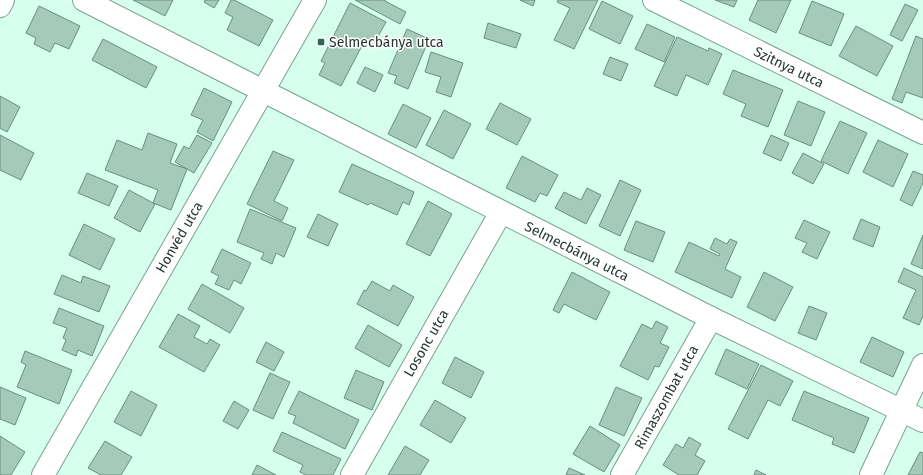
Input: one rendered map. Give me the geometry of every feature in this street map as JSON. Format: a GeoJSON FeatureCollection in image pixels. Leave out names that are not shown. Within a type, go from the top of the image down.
{"type":"FeatureCollection","features":[{"type":"Feature","properties":{"kind":"street"},"geometry":{"type":"LineString","coordinates":[[0,6],[3,0]]}},
{"type":"Feature","properties":{"kind":"street","name":"Selmecbánya utca"},"geometry":{"type":"LineString","coordinates":[[84,0],[711,318],[923,421]]}},
{"type":"Feature","properties":{"kind":"street","name":"Honvéd utca"},"geometry":{"type":"LineString","coordinates":[[43,475],[315,0]]}},
{"type":"Feature","properties":{"kind":"street","name":"Szitnya utca"},"geometry":{"type":"LineString","coordinates":[[654,0],[923,133]]}},
{"type":"Feature","properties":{"kind":"street","name":"Losonc utca"},"geometry":{"type":"LineString","coordinates":[[352,475],[501,212]]}},
{"type":"Feature","properties":{"kind":"street","name":"Rimaszombat utca"},"geometry":{"type":"LineString","coordinates":[[622,475],[711,318]]}},
{"type":"Feature","properties":{"kind":"street"},"geometry":{"type":"LineString","coordinates":[[871,475],[923,365]]}},
{"type":"Feature","properties":{"kind":"building"},"geometry":{"type":"Polygon","coordinates":[[[133,0],[173,0],[165,16],[133,0]]]}},
{"type":"Feature","properties":{"kind":"building"},"geometry":{"type":"Polygon","coordinates":[[[205,0],[219,0],[214,8],[204,2],[205,0]]]}},
{"type":"Feature","properties":{"kind":"building"},"geometry":{"type":"Polygon","coordinates":[[[231,0],[234,0],[273,20],[259,46],[227,30],[233,17],[225,13],[231,0]]]}},
{"type":"Feature","properties":{"kind":"building"},"geometry":{"type":"Polygon","coordinates":[[[355,0],[385,0],[406,12],[400,24],[355,0]]]}},
{"type":"Feature","properties":{"kind":"building"},"geometry":{"type":"Polygon","coordinates":[[[520,0],[535,0],[533,6],[520,0]]]}},
{"type":"Feature","properties":{"kind":"building"},"geometry":{"type":"Polygon","coordinates":[[[558,0],[598,0],[574,49],[554,40],[570,8],[557,2],[558,0]]]}},
{"type":"Feature","properties":{"kind":"building"},"geometry":{"type":"Polygon","coordinates":[[[715,0],[737,0],[734,7],[715,0]]]}},
{"type":"Feature","properties":{"kind":"building"},"geometry":{"type":"Polygon","coordinates":[[[758,0],[791,0],[776,33],[749,20],[758,0]]]}},
{"type":"Feature","properties":{"kind":"building"},"geometry":{"type":"Polygon","coordinates":[[[602,1],[633,16],[620,44],[589,29],[602,1]]]}},
{"type":"Feature","properties":{"kind":"building"},"geometry":{"type":"Polygon","coordinates":[[[812,1],[844,14],[831,46],[799,33],[812,1]]]}},
{"type":"Feature","properties":{"kind":"building"},"geometry":{"type":"Polygon","coordinates":[[[350,3],[386,22],[375,42],[366,38],[341,86],[319,75],[325,63],[321,61],[350,3]]]}},
{"type":"Feature","properties":{"kind":"building"},"geometry":{"type":"Polygon","coordinates":[[[905,4],[918,10],[902,41],[890,35],[905,4]]]}},
{"type":"Feature","properties":{"kind":"building"},"geometry":{"type":"Polygon","coordinates":[[[39,6],[80,26],[69,49],[55,43],[50,52],[34,44],[36,38],[26,33],[39,6]]]}},
{"type":"Feature","properties":{"kind":"building"},"geometry":{"type":"Polygon","coordinates":[[[488,23],[521,34],[516,48],[484,38],[488,23]]]}},
{"type":"Feature","properties":{"kind":"building"},"geometry":{"type":"Polygon","coordinates":[[[647,24],[675,37],[664,62],[635,49],[647,24]]]}},
{"type":"Feature","properties":{"kind":"building"},"geometry":{"type":"Polygon","coordinates":[[[856,26],[893,46],[877,76],[839,56],[856,26]]]}},
{"type":"Feature","properties":{"kind":"building"},"geometry":{"type":"Polygon","coordinates":[[[407,29],[429,39],[408,89],[394,83],[397,76],[388,73],[407,29]]]}},
{"type":"Feature","properties":{"kind":"building"},"geometry":{"type":"Polygon","coordinates":[[[916,36],[923,39],[923,98],[906,92],[902,103],[892,99],[916,36]]]}},
{"type":"Feature","properties":{"kind":"building"},"geometry":{"type":"Polygon","coordinates":[[[677,37],[708,51],[709,48],[722,54],[708,85],[686,75],[677,96],[654,86],[677,37]]]}},
{"type":"Feature","properties":{"kind":"building"},"geometry":{"type":"Polygon","coordinates":[[[103,39],[157,67],[146,88],[92,60],[103,39]]]}},
{"type":"Feature","properties":{"kind":"building"},"geometry":{"type":"Polygon","coordinates":[[[431,52],[463,63],[451,97],[436,92],[441,77],[425,72],[431,52]]]}},
{"type":"Feature","properties":{"kind":"building"},"geometry":{"type":"Polygon","coordinates":[[[610,57],[628,64],[621,81],[603,74],[610,57]]]}},
{"type":"Feature","properties":{"kind":"building"},"geometry":{"type":"Polygon","coordinates":[[[365,67],[383,75],[375,92],[357,83],[365,67]]]}},
{"type":"Feature","properties":{"kind":"building"},"geometry":{"type":"Polygon","coordinates":[[[733,70],[783,90],[768,127],[741,116],[746,104],[723,94],[733,70]]]}},
{"type":"Feature","properties":{"kind":"building"},"geometry":{"type":"Polygon","coordinates":[[[204,88],[232,102],[213,141],[197,132],[203,120],[191,115],[204,88]]]}},
{"type":"Feature","properties":{"kind":"building"},"geometry":{"type":"Polygon","coordinates":[[[0,96],[20,107],[7,132],[0,128],[0,96]]]}},
{"type":"Feature","properties":{"kind":"building"},"geometry":{"type":"Polygon","coordinates":[[[798,101],[825,112],[811,146],[784,135],[798,101]]]}},
{"type":"Feature","properties":{"kind":"building"},"geometry":{"type":"Polygon","coordinates":[[[500,103],[531,119],[517,145],[486,129],[500,103]]]}},
{"type":"Feature","properties":{"kind":"building"},"geometry":{"type":"Polygon","coordinates":[[[403,104],[431,118],[416,148],[388,134],[403,104]]]}},
{"type":"Feature","properties":{"kind":"building"},"geometry":{"type":"Polygon","coordinates":[[[444,110],[471,124],[453,159],[426,145],[444,110]]]}},
{"type":"Feature","properties":{"kind":"building"},"geometry":{"type":"Polygon","coordinates":[[[840,121],[867,133],[848,174],[821,161],[840,121]]]}},
{"type":"Feature","properties":{"kind":"building"},"geometry":{"type":"Polygon","coordinates":[[[148,133],[177,144],[170,163],[187,169],[171,210],[153,203],[158,190],[105,170],[117,140],[142,150],[148,133]]]}},
{"type":"Feature","properties":{"kind":"building"},"geometry":{"type":"Polygon","coordinates":[[[0,135],[34,153],[21,180],[0,170],[0,135]]]}},
{"type":"Feature","properties":{"kind":"building"},"geometry":{"type":"Polygon","coordinates":[[[197,135],[212,143],[194,173],[175,162],[184,146],[189,149],[197,135]]]}},
{"type":"Feature","properties":{"kind":"building"},"geometry":{"type":"Polygon","coordinates":[[[771,135],[789,143],[781,161],[763,153],[771,135]]]}},
{"type":"Feature","properties":{"kind":"building"},"geometry":{"type":"Polygon","coordinates":[[[878,140],[908,154],[893,187],[863,172],[878,140]]]}},
{"type":"Feature","properties":{"kind":"building"},"geometry":{"type":"Polygon","coordinates":[[[273,151],[294,160],[274,201],[288,208],[282,221],[247,204],[273,151]]]}},
{"type":"Feature","properties":{"kind":"building"},"geometry":{"type":"Polygon","coordinates":[[[803,153],[824,164],[813,184],[792,173],[803,153]]]}},
{"type":"Feature","properties":{"kind":"building"},"geometry":{"type":"Polygon","coordinates":[[[522,156],[558,175],[547,196],[540,193],[535,202],[506,188],[522,156]]]}},
{"type":"Feature","properties":{"kind":"building"},"geometry":{"type":"Polygon","coordinates":[[[352,164],[414,192],[409,205],[403,202],[397,215],[370,203],[368,205],[339,192],[352,164]]]}},
{"type":"Feature","properties":{"kind":"building"},"geometry":{"type":"Polygon","coordinates":[[[913,171],[923,175],[923,183],[912,206],[900,200],[913,171]]]}},
{"type":"Feature","properties":{"kind":"building"},"geometry":{"type":"Polygon","coordinates":[[[87,173],[118,186],[109,206],[78,193],[87,173]]]}},
{"type":"Feature","properties":{"kind":"building"},"geometry":{"type":"Polygon","coordinates":[[[620,180],[641,190],[620,236],[599,226],[620,180]]]}},
{"type":"Feature","properties":{"kind":"building"},"geometry":{"type":"Polygon","coordinates":[[[587,188],[601,195],[586,224],[555,208],[564,192],[581,200],[587,188]]]}},
{"type":"Feature","properties":{"kind":"building"},"geometry":{"type":"Polygon","coordinates":[[[129,190],[155,204],[140,232],[114,218],[129,190]]]}},
{"type":"Feature","properties":{"kind":"building"},"geometry":{"type":"Polygon","coordinates":[[[428,201],[452,214],[430,256],[406,244],[428,201]]]}},
{"type":"Feature","properties":{"kind":"building"},"geometry":{"type":"Polygon","coordinates":[[[250,209],[296,228],[284,257],[276,253],[272,264],[261,259],[264,253],[237,242],[250,209]]]}},
{"type":"Feature","properties":{"kind":"building"},"geometry":{"type":"Polygon","coordinates":[[[318,214],[338,224],[328,246],[307,237],[318,214]]]}},
{"type":"Feature","properties":{"kind":"building"},"geometry":{"type":"Polygon","coordinates":[[[861,219],[880,227],[873,247],[853,239],[861,219]]]}},
{"type":"Feature","properties":{"kind":"building"},"geometry":{"type":"Polygon","coordinates":[[[804,220],[830,232],[817,259],[802,252],[807,243],[795,238],[804,220]]]}},
{"type":"Feature","properties":{"kind":"building"},"geometry":{"type":"Polygon","coordinates":[[[636,221],[665,232],[653,262],[624,250],[636,221]]]}},
{"type":"Feature","properties":{"kind":"building"},"geometry":{"type":"Polygon","coordinates":[[[84,224],[115,239],[100,270],[69,255],[84,224]]]}},
{"type":"Feature","properties":{"kind":"building"},"geometry":{"type":"Polygon","coordinates":[[[923,235],[923,269],[911,264],[923,235]]]}},
{"type":"Feature","properties":{"kind":"building"},"geometry":{"type":"Polygon","coordinates":[[[715,238],[727,244],[730,239],[737,242],[725,269],[741,277],[732,298],[675,272],[689,242],[719,256],[720,254],[710,249],[715,238]]]}},
{"type":"Feature","properties":{"kind":"building"},"geometry":{"type":"Polygon","coordinates":[[[222,249],[251,263],[241,284],[234,280],[229,290],[215,284],[219,276],[211,272],[222,249]]]}},
{"type":"Feature","properties":{"kind":"building"},"geometry":{"type":"Polygon","coordinates":[[[904,268],[923,277],[923,316],[919,325],[903,318],[916,290],[898,282],[904,268]]]}},
{"type":"Feature","properties":{"kind":"building"},"geometry":{"type":"Polygon","coordinates":[[[572,272],[610,292],[596,320],[564,304],[559,313],[553,310],[572,272]]]}},
{"type":"Feature","properties":{"kind":"building"},"geometry":{"type":"Polygon","coordinates":[[[764,272],[793,287],[775,321],[747,307],[764,272]]]}},
{"type":"Feature","properties":{"kind":"building"},"geometry":{"type":"Polygon","coordinates":[[[62,275],[81,283],[83,276],[110,286],[99,312],[54,294],[62,275]]]}},
{"type":"Feature","properties":{"kind":"building"},"geometry":{"type":"Polygon","coordinates":[[[372,281],[390,291],[393,285],[414,297],[398,326],[357,304],[364,290],[366,291],[372,281]]]}},
{"type":"Feature","properties":{"kind":"building"},"geometry":{"type":"Polygon","coordinates":[[[202,284],[244,308],[230,333],[188,309],[202,284]]]}},
{"type":"Feature","properties":{"kind":"building"},"geometry":{"type":"Polygon","coordinates":[[[809,306],[827,313],[816,340],[798,333],[809,306]]]}},
{"type":"Feature","properties":{"kind":"building"},"geometry":{"type":"Polygon","coordinates":[[[59,308],[104,326],[92,356],[78,350],[76,356],[62,350],[66,340],[63,338],[67,328],[53,323],[59,308]]]}},
{"type":"Feature","properties":{"kind":"building"},"geometry":{"type":"Polygon","coordinates":[[[178,314],[200,326],[194,337],[207,344],[210,339],[220,345],[204,372],[159,347],[178,314]]]}},
{"type":"Feature","properties":{"kind":"building"},"geometry":{"type":"Polygon","coordinates":[[[656,321],[668,327],[660,343],[669,347],[659,367],[655,366],[648,380],[620,366],[642,324],[652,329],[656,321]]]}},
{"type":"Feature","properties":{"kind":"building"},"geometry":{"type":"Polygon","coordinates":[[[368,325],[402,345],[389,367],[355,348],[368,325]]]}},
{"type":"Feature","properties":{"kind":"building"},"geometry":{"type":"Polygon","coordinates":[[[872,337],[904,352],[893,377],[860,362],[872,337]]]}},
{"type":"Feature","properties":{"kind":"building"},"geometry":{"type":"Polygon","coordinates":[[[266,342],[284,352],[274,371],[256,362],[266,342]]]}},
{"type":"Feature","properties":{"kind":"building"},"geometry":{"type":"Polygon","coordinates":[[[726,349],[759,364],[747,389],[715,374],[726,349]]]}},
{"type":"Feature","properties":{"kind":"building"},"geometry":{"type":"Polygon","coordinates":[[[25,351],[72,370],[59,404],[17,387],[26,365],[21,362],[25,351]]]}},
{"type":"Feature","properties":{"kind":"building"},"geometry":{"type":"Polygon","coordinates":[[[455,357],[484,372],[471,398],[442,383],[455,357]]]}},
{"type":"Feature","properties":{"kind":"building"},"geometry":{"type":"Polygon","coordinates":[[[761,365],[793,381],[780,406],[768,400],[748,439],[728,429],[761,365]]]}},
{"type":"Feature","properties":{"kind":"building"},"geometry":{"type":"Polygon","coordinates":[[[356,370],[384,382],[372,410],[344,398],[356,370]]]}},
{"type":"Feature","properties":{"kind":"building"},"geometry":{"type":"Polygon","coordinates":[[[270,373],[290,382],[273,419],[253,410],[270,373]]]}},
{"type":"Feature","properties":{"kind":"building"},"geometry":{"type":"Polygon","coordinates":[[[0,387],[26,398],[15,425],[0,419],[0,387]]]}},
{"type":"Feature","properties":{"kind":"building"},"geometry":{"type":"Polygon","coordinates":[[[616,387],[642,398],[624,436],[599,425],[616,387]]]}},
{"type":"Feature","properties":{"kind":"building"},"geometry":{"type":"Polygon","coordinates":[[[131,391],[157,405],[141,436],[114,422],[131,391]]]}},
{"type":"Feature","properties":{"kind":"building"},"geometry":{"type":"Polygon","coordinates":[[[299,391],[359,420],[345,449],[293,423],[296,416],[288,413],[299,391]]]}},
{"type":"Feature","properties":{"kind":"building"},"geometry":{"type":"Polygon","coordinates":[[[804,391],[869,418],[854,453],[832,444],[834,438],[792,420],[804,391]]]}},
{"type":"Feature","properties":{"kind":"building"},"geometry":{"type":"Polygon","coordinates":[[[435,400],[466,418],[451,443],[420,425],[435,400]]]}},
{"type":"Feature","properties":{"kind":"building"},"geometry":{"type":"Polygon","coordinates":[[[234,401],[249,410],[238,429],[223,421],[234,401]]]}},
{"type":"Feature","properties":{"kind":"building"},"geometry":{"type":"Polygon","coordinates":[[[590,426],[620,445],[604,472],[573,454],[590,426]]]}},
{"type":"Feature","properties":{"kind":"building"},"geometry":{"type":"Polygon","coordinates":[[[282,432],[341,459],[333,475],[306,475],[300,472],[303,465],[273,451],[282,432]]]}},
{"type":"Feature","properties":{"kind":"building"},"geometry":{"type":"Polygon","coordinates":[[[0,436],[25,452],[11,475],[0,475],[0,436]]]}},
{"type":"Feature","properties":{"kind":"building"},"geometry":{"type":"Polygon","coordinates":[[[689,437],[701,444],[695,455],[705,461],[697,475],[679,475],[663,465],[676,444],[683,448],[689,437]]]}},
{"type":"Feature","properties":{"kind":"building"},"geometry":{"type":"Polygon","coordinates":[[[105,441],[132,457],[121,475],[101,475],[88,468],[105,441]]]}},
{"type":"Feature","properties":{"kind":"building"},"geometry":{"type":"Polygon","coordinates":[[[405,446],[429,460],[420,475],[388,475],[405,446]]]}},
{"type":"Feature","properties":{"kind":"building"},"geometry":{"type":"Polygon","coordinates":[[[920,452],[923,453],[923,475],[908,475],[920,452]]]}},
{"type":"Feature","properties":{"kind":"building"},"geometry":{"type":"Polygon","coordinates":[[[257,465],[276,475],[252,475],[257,465]]]}},
{"type":"Feature","properties":{"kind":"building"},"geometry":{"type":"Polygon","coordinates":[[[569,468],[585,475],[566,475],[569,468]]]}},
{"type":"Feature","properties":{"kind":"building"},"geometry":{"type":"Polygon","coordinates":[[[756,470],[766,475],[754,475],[756,470]]]}},
{"type":"Feature","properties":{"kind":"place","name":"Selmecbánya utca"},"geometry":{"type":"Point","coordinates":[321,42]}}]}
